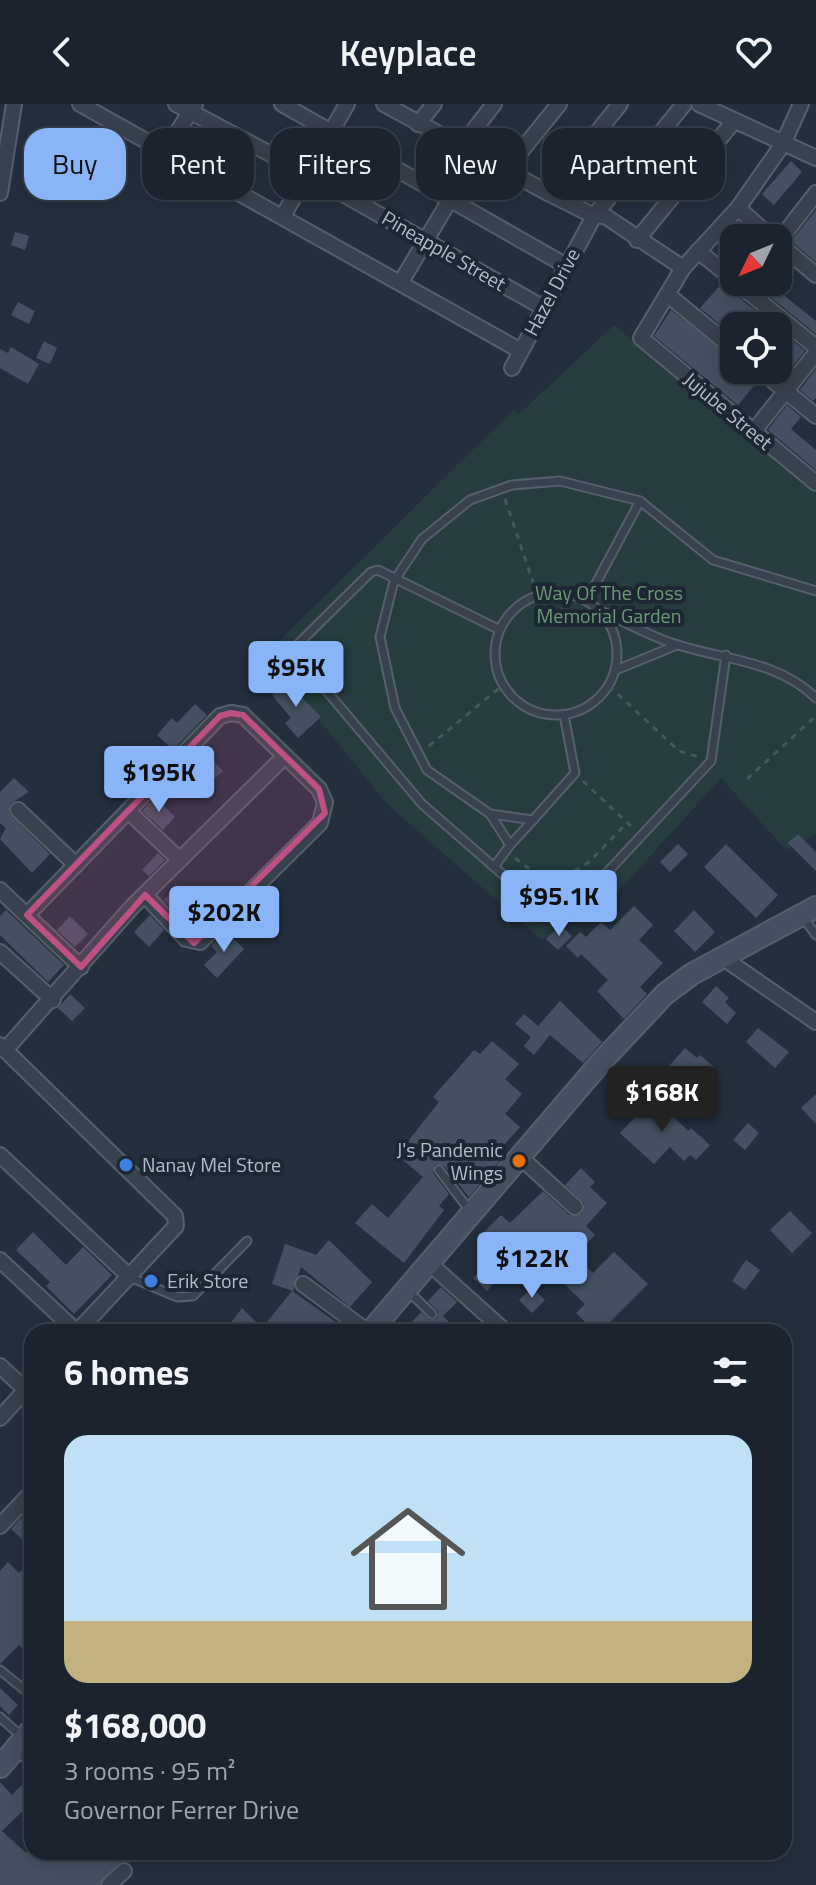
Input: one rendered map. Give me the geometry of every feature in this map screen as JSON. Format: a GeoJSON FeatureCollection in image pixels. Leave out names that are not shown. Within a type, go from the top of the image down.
{"type":"FeatureCollection","features":[{"type":"Feature","properties":{"kind":"main road"},"geometry":{"type":"LineString","coordinates":[[376,1324],[601,1062],[665,994],[722,957],[808,910]]}},
{"type":"Feature","properties":{"kind":"main road"},"geometry":{"type":"LineString","coordinates":[[0,1767],[24,1745]]}},
{"type":"Feature","properties":{"kind":"street"},"geometry":{"type":"LineString","coordinates":[[0,193],[14,104]]}},
{"type":"Feature","properties":{"kind":"street"},"geometry":{"type":"LineString","coordinates":[[80,104],[142,139]]}},
{"type":"Feature","properties":{"kind":"street","name":"Pineapple Street"},"geometry":{"type":"LineString","coordinates":[[176,104],[193,108],[270,152]]}},
{"type":"Feature","properties":{"kind":"street"},"geometry":{"type":"LineString","coordinates":[[282,104],[326,128]]}},
{"type":"Feature","properties":{"kind":"street"},"geometry":{"type":"LineString","coordinates":[[333,128],[347,104]]}},
{"type":"Feature","properties":{"kind":"street"},"geometry":{"type":"LineString","coordinates":[[384,104],[425,128]]}},
{"type":"Feature","properties":{"kind":"street"},"geometry":{"type":"LineString","coordinates":[[418,124],[434,104]]}},
{"type":"Feature","properties":{"kind":"street"},"geometry":{"type":"LineString","coordinates":[[475,128],[494,104]]}},
{"type":"Feature","properties":{"kind":"street"},"geometry":{"type":"LineString","coordinates":[[526,145],[559,104]]}},
{"type":"Feature","properties":{"kind":"street"},"geometry":{"type":"LineString","coordinates":[[601,128],[620,104]]}},
{"type":"Feature","properties":{"kind":"street","name":"Hazel Drive"},"geometry":{"type":"LineString","coordinates":[[512,368],[542,307],[594,216],[684,104]]}},
{"type":"Feature","properties":{"kind":"street"},"geometry":{"type":"LineString","coordinates":[[699,104],[816,158]]}},
{"type":"Feature","properties":{"kind":"street"},"geometry":{"type":"LineString","coordinates":[[720,338],[668,295],[683,268],[738,208],[783,144],[801,104]]}},
{"type":"Feature","properties":{"kind":"street"},"geometry":{"type":"LineString","coordinates":[[180,128],[193,108]]}},
{"type":"Feature","properties":{"kind":"street"},"geometry":{"type":"LineString","coordinates":[[637,240],[734,121]]}},
{"type":"Feature","properties":{"kind":"street"},"geometry":{"type":"LineString","coordinates":[[792,225],[816,193]]}},
{"type":"Feature","properties":{"kind":"street"},"geometry":{"type":"LineString","coordinates":[[254,200],[521,351]]}},
{"type":"Feature","properties":{"kind":"street"},"geometry":{"type":"LineString","coordinates":[[283,216],[292,200]]}},
{"type":"Feature","properties":{"kind":"street","name":"Pineapple Street"},"geometry":{"type":"LineString","coordinates":[[353,200],[542,307]]}},
{"type":"Feature","properties":{"kind":"street"},"geometry":{"type":"LineString","coordinates":[[401,282],[449,200],[565,265]]}},
{"type":"Feature","properties":{"kind":"street"},"geometry":{"type":"LineString","coordinates":[[562,200],[594,216],[605,216],[683,268]]}},
{"type":"Feature","properties":{"kind":"street"},"geometry":{"type":"LineString","coordinates":[[738,208],[756,224]]}},
{"type":"Feature","properties":{"kind":"street"},"geometry":{"type":"LineString","coordinates":[[698,251],[720,269]]}},
{"type":"Feature","properties":{"kind":"street"},"geometry":{"type":"LineString","coordinates":[[792,255],[816,275]]}},
{"type":"Feature","properties":{"kind":"street","name":"Jujube Street"},"geometry":{"type":"LineString","coordinates":[[668,295],[641,338],[816,483]]}},
{"type":"Feature","properties":{"kind":"street"},"geometry":{"type":"LineString","coordinates":[[753,296],[816,347]]}},
{"type":"Feature","properties":{"kind":"street"},"geometry":{"type":"LineString","coordinates":[[753,432],[816,353]]}},
{"type":"Feature","properties":{"kind":"street"},"geometry":{"type":"LineString","coordinates":[[777,384],[816,416]]}},
{"type":"Feature","properties":{"kind":"street"},"geometry":{"type":"LineString","coordinates":[[27,915],[220,716],[231,713],[243,715],[319,789],[325,802],[325,813],[320,823],[204,939],[190,942],[145,895]]}},
{"type":"Feature","properties":{"kind":"street"},"geometry":{"type":"LineString","coordinates":[[85,1324],[176,1226],[175,1216],[3,1047],[53,1000],[145,895],[285,756]]}},
{"type":"Feature","properties":{"kind":"street"},"geometry":{"type":"LineString","coordinates":[[18,810],[76,865]]}},
{"type":"Feature","properties":{"kind":"street"},"geometry":{"type":"LineString","coordinates":[[128,811],[180,860]]}},
{"type":"Feature","properties":{"kind":"street"},"geometry":{"type":"LineString","coordinates":[[0,890],[81,967]]}},
{"type":"Feature","properties":{"kind":"street"},"geometry":{"type":"LineString","coordinates":[[0,952],[53,1000]]}},
{"type":"Feature","properties":{"kind":"street"},"geometry":{"type":"LineString","coordinates":[[722,957],[816,1022]]}},
{"type":"Feature","properties":{"kind":"street"},"geometry":{"type":"LineString","coordinates":[[0,1155],[130,1277]]}},
{"type":"Feature","properties":{"kind":"street"},"geometry":{"type":"LineString","coordinates":[[520,1157],[575,1207]]}},
{"type":"Feature","properties":{"kind":"street"},"geometry":{"type":"LineString","coordinates":[[0,1260],[68,1324]]}},
{"type":"Feature","properties":{"kind":"street"},"geometry":{"type":"LineString","coordinates":[[429,1263],[497,1324]]}},
{"type":"Feature","properties":{"kind":"street"},"geometry":{"type":"LineString","coordinates":[[303,1284],[358,1324]]}},
{"type":"Feature","properties":{"kind":"street"},"geometry":{"type":"LineString","coordinates":[[0,1366],[24,1383]]}},
{"type":"Feature","properties":{"kind":"street"},"geometry":{"type":"LineString","coordinates":[[0,1418],[24,1392]]}},
{"type":"Feature","properties":{"kind":"street"},"geometry":{"type":"LineString","coordinates":[[0,1526],[24,1500]]}},
{"type":"Feature","properties":{"kind":"street"},"geometry":{"type":"LineString","coordinates":[[109,1885],[124,1871]]}},
{"type":"Feature","properties":{"kind":"lane"},"geometry":{"type":"LineString","coordinates":[[533,820],[490,814],[427,770],[417,756],[395,708],[380,637],[394,581],[422,539],[470,500],[501,489],[560,481],[640,501],[713,560],[816,591]]}},
{"type":"Feature","properties":{"kind":"lane"},"geometry":{"type":"LineString","coordinates":[[587,600],[640,501]]}},
{"type":"Feature","properties":{"kind":"lane"},"geometry":{"type":"LineString","coordinates":[[498,629],[394,581],[378,570],[371,572],[292,650],[422,804],[548,914],[601,879],[711,761],[726,655]]}},
{"type":"Feature","properties":{"kind":"lane"},"geometry":{"type":"LineString","coordinates":[[601,611],[613,629],[618,646],[616,670],[609,686],[582,710],[564,715],[530,710],[503,685],[494,651],[498,629],[513,608],[537,594],[558,591],[587,600],[601,611],[677,645],[726,655],[797,680],[816,698]]}},
{"type":"Feature","properties":{"kind":"lane"},"geometry":{"type":"LineString","coordinates":[[616,670],[677,645]]}},
{"type":"Feature","properties":{"kind":"lane"},"geometry":{"type":"LineString","coordinates":[[494,867],[575,773],[564,715]]}},
{"type":"Feature","properties":{"kind":"lane"},"geometry":{"type":"LineString","coordinates":[[490,814],[508,848]]}},
{"type":"Feature","properties":{"kind":"lane"},"geometry":{"type":"LineString","coordinates":[[808,910],[816,935]]}},
{"type":"Feature","properties":{"kind":"lane"},"geometry":{"type":"LineString","coordinates":[[439,1170],[472,1213]]}},
{"type":"Feature","properties":{"kind":"lane"},"geometry":{"type":"LineString","coordinates":[[130,1277],[177,1297],[193,1296],[247,1241]]}},
{"type":"Feature","properties":{"kind":"lane"},"geometry":{"type":"LineString","coordinates":[[407,1289],[432,1314]]}},
{"type":"Feature","properties":{"kind":"lane"},"geometry":{"type":"LineString","coordinates":[[0,1670],[24,1690]]}},
{"type":"Feature","properties":{"kind":"lane"},"geometry":{"type":"LineString","coordinates":[[0,1717],[24,1741]]}},
{"type":"Feature","properties":{"kind":"path"},"geometry":{"type":"LineString","coordinates":[[501,489],[537,594]]}},
{"type":"Feature","properties":{"kind":"path"},"geometry":{"type":"LineString","coordinates":[[417,756],[503,685]]}},
{"type":"Feature","properties":{"kind":"path"},"geometry":{"type":"LineString","coordinates":[[609,686],[679,751],[711,761]]}},
{"type":"Feature","properties":{"kind":"path"},"geometry":{"type":"LineString","coordinates":[[747,779],[816,716]]}},
{"type":"Feature","properties":{"kind":"path"},"geometry":{"type":"LineString","coordinates":[[575,773],[642,836]]}},
{"type":"Feature","properties":{"kind":"path"},"geometry":{"type":"LineString","coordinates":[[508,848],[551,885],[589,862],[628,822]]}},
{"type":"Feature","properties":{"kind":"highlighted area"},"geometry":{"type":"Polygon","coordinates":[[[231,713],[243,715],[319,789],[325,813],[194,943],[145,895],[81,967],[27,915],[220,716],[231,713]]]}},
{"type":"Feature","properties":{"kind":"green space","name":"Way Of The Cross Memorial Garden"},"geometry":{"type":"Polygon","coordinates":[[[614,325],[816,494],[816,834],[786,850],[721,778],[615,895],[542,940],[387,804],[266,654],[513,410],[520,413],[614,325]]]}},
{"type":"Feature","properties":{"kind":"building"},"geometry":{"type":"Polygon","coordinates":[[[791,161],[802,172],[774,205],[762,194],[791,161]]]}},
{"type":"Feature","properties":{"kind":"building"},"geometry":{"type":"Polygon","coordinates":[[[816,210],[816,262],[792,240],[816,210]]]}},
{"type":"Feature","properties":{"kind":"building"},"geometry":{"type":"Polygon","coordinates":[[[15,232],[29,236],[25,250],[11,245],[15,232]]]}},
{"type":"Feature","properties":{"kind":"building"},"geometry":{"type":"Polygon","coordinates":[[[720,285],[720,296],[738,296],[757,312],[720,312],[720,324],[700,308],[720,285]]]}},
{"type":"Feature","properties":{"kind":"building"},"geometry":{"type":"Polygon","coordinates":[[[769,296],[785,296],[816,321],[816,334],[792,312],[769,296]]]}},
{"type":"Feature","properties":{"kind":"building"},"geometry":{"type":"Polygon","coordinates":[[[18,302],[35,311],[29,324],[11,315],[18,302]]]}},
{"type":"Feature","properties":{"kind":"building"},"geometry":{"type":"Polygon","coordinates":[[[671,310],[720,348],[720,384],[756,384],[738,405],[654,336],[671,310]]]}},
{"type":"Feature","properties":{"kind":"building"},"geometry":{"type":"Polygon","coordinates":[[[792,340],[805,351],[792,367],[792,340]]]}},
{"type":"Feature","properties":{"kind":"building"},"geometry":{"type":"Polygon","coordinates":[[[44,341],[57,348],[50,364],[36,358],[44,341]]]}},
{"type":"Feature","properties":{"kind":"building"},"geometry":{"type":"Polygon","coordinates":[[[11,347],[39,364],[28,384],[0,368],[0,349],[8,353],[11,347]]]}},
{"type":"Feature","properties":{"kind":"building"},"geometry":{"type":"Polygon","coordinates":[[[816,369],[816,398],[813,401],[800,390],[816,369]]]}},
{"type":"Feature","properties":{"kind":"building"},"geometry":{"type":"Polygon","coordinates":[[[787,405],[801,417],[791,429],[816,450],[816,470],[768,430],[787,405]]]}},
{"type":"Feature","properties":{"kind":"building"},"geometry":{"type":"Polygon","coordinates":[[[291,679],[302,692],[299,694],[321,717],[298,738],[285,723],[291,718],[272,695],[291,679]]]}},
{"type":"Feature","properties":{"kind":"building"},"geometry":{"type":"Polygon","coordinates":[[[195,704],[207,715],[173,750],[157,735],[172,718],[177,723],[195,704]]]}},
{"type":"Feature","properties":{"kind":"building"},"geometry":{"type":"Polygon","coordinates":[[[210,757],[223,771],[210,783],[197,769],[210,757]]]}},
{"type":"Feature","properties":{"kind":"building"},"geometry":{"type":"Polygon","coordinates":[[[14,778],[29,792],[10,804],[9,814],[50,854],[32,873],[0,839],[6,828],[0,823],[0,792],[14,778]]]}},
{"type":"Feature","properties":{"kind":"building"},"geometry":{"type":"Polygon","coordinates":[[[155,797],[175,817],[163,830],[142,811],[155,797]]]}},
{"type":"Feature","properties":{"kind":"building"},"geometry":{"type":"Polygon","coordinates":[[[798,834],[816,852],[816,871],[788,843],[798,834]]]}},
{"type":"Feature","properties":{"kind":"building"},"geometry":{"type":"Polygon","coordinates":[[[678,844],[688,854],[670,872],[660,862],[678,844]]]}},
{"type":"Feature","properties":{"kind":"building"},"geometry":{"type":"Polygon","coordinates":[[[726,844],[778,895],[756,918],[704,867],[726,844]]]}},
{"type":"Feature","properties":{"kind":"building"},"geometry":{"type":"Polygon","coordinates":[[[158,853],[165,860],[149,876],[142,870],[158,853]]]}},
{"type":"Feature","properties":{"kind":"building"},"geometry":{"type":"Polygon","coordinates":[[[174,890],[187,903],[177,914],[164,900],[174,890]]]}},
{"type":"Feature","properties":{"kind":"building"},"geometry":{"type":"Polygon","coordinates":[[[200,895],[217,911],[199,929],[183,913],[200,895]]]}},
{"type":"Feature","properties":{"kind":"building"},"geometry":{"type":"Polygon","coordinates":[[[264,902],[280,917],[268,929],[252,914],[264,902]]]}},
{"type":"Feature","properties":{"kind":"building"},"geometry":{"type":"Polygon","coordinates":[[[634,906],[653,925],[639,940],[663,963],[640,987],[647,994],[624,1019],[597,991],[608,980],[581,954],[578,958],[566,946],[580,932],[586,937],[601,922],[610,930],[634,906]]]}},
{"type":"Feature","properties":{"kind":"building"},"geometry":{"type":"Polygon","coordinates":[[[6,910],[64,965],[48,982],[0,935],[0,916],[6,910]]]}},
{"type":"Feature","properties":{"kind":"building"},"geometry":{"type":"Polygon","coordinates":[[[694,910],[715,932],[695,952],[674,931],[694,910]]]}},
{"type":"Feature","properties":{"kind":"building"},"geometry":{"type":"Polygon","coordinates":[[[150,915],[164,930],[149,947],[134,932],[150,915]]]}},
{"type":"Feature","properties":{"kind":"building"},"geometry":{"type":"Polygon","coordinates":[[[70,916],[88,934],[75,947],[57,930],[70,916]]]}},
{"type":"Feature","properties":{"kind":"building"},"geometry":{"type":"Polygon","coordinates":[[[560,925],[572,936],[558,950],[546,939],[560,925]]]}},
{"type":"Feature","properties":{"kind":"building"},"geometry":{"type":"Polygon","coordinates":[[[226,931],[244,949],[217,978],[204,965],[217,952],[211,946],[226,931]]]}},
{"type":"Feature","properties":{"kind":"building"},"geometry":{"type":"Polygon","coordinates":[[[716,986],[729,998],[725,1002],[736,1013],[727,1024],[702,1002],[716,986]]]}},
{"type":"Feature","properties":{"kind":"building"},"geometry":{"type":"Polygon","coordinates":[[[70,994],[85,1008],[72,1021],[58,1008],[70,994]]]}},
{"type":"Feature","properties":{"kind":"building"},"geometry":{"type":"Polygon","coordinates":[[[560,1001],[602,1042],[583,1063],[550,1035],[534,1055],[524,1046],[531,1037],[515,1024],[524,1014],[538,1026],[560,1001]]]}},
{"type":"Feature","properties":{"kind":"building"},"geometry":{"type":"Polygon","coordinates":[[[758,1028],[789,1052],[775,1068],[746,1042],[758,1028]]]}},
{"type":"Feature","properties":{"kind":"building"},"geometry":{"type":"Polygon","coordinates":[[[492,1041],[519,1064],[505,1079],[522,1094],[505,1114],[520,1127],[497,1153],[502,1158],[469,1197],[444,1166],[435,1165],[433,1173],[449,1194],[439,1206],[444,1210],[404,1263],[355,1223],[372,1204],[388,1218],[423,1177],[397,1155],[439,1102],[433,1097],[474,1050],[480,1054],[492,1041]]]}},
{"type":"Feature","properties":{"kind":"building"},"geometry":{"type":"Polygon","coordinates":[[[685,1048],[697,1058],[700,1055],[715,1068],[702,1083],[685,1068],[678,1076],[668,1067],[685,1048]]]}},
{"type":"Feature","properties":{"kind":"building"},"geometry":{"type":"Polygon","coordinates":[[[816,1094],[816,1124],[801,1108],[816,1094]]]}},
{"type":"Feature","properties":{"kind":"building"},"geometry":{"type":"Polygon","coordinates":[[[654,1097],[688,1131],[691,1128],[710,1145],[696,1160],[690,1155],[684,1161],[670,1147],[654,1164],[620,1133],[654,1097]]]}},
{"type":"Feature","properties":{"kind":"building"},"geometry":{"type":"Polygon","coordinates":[[[748,1123],[759,1133],[745,1150],[733,1140],[748,1123]]]}},
{"type":"Feature","properties":{"kind":"building"},"geometry":{"type":"Polygon","coordinates":[[[581,1168],[595,1182],[590,1187],[607,1203],[586,1226],[595,1235],[575,1256],[593,1273],[614,1252],[648,1284],[608,1324],[587,1324],[576,1313],[585,1304],[534,1255],[527,1263],[503,1243],[496,1250],[481,1235],[501,1215],[510,1223],[543,1191],[569,1215],[582,1214],[584,1203],[565,1185],[581,1168]]]}},
{"type":"Feature","properties":{"kind":"building"},"geometry":{"type":"Polygon","coordinates":[[[790,1211],[812,1233],[792,1253],[770,1230],[790,1211]]]}},
{"type":"Feature","properties":{"kind":"building"},"geometry":{"type":"Polygon","coordinates":[[[33,1232],[66,1265],[83,1247],[112,1275],[74,1314],[46,1286],[50,1282],[16,1250],[33,1232]]]}},
{"type":"Feature","properties":{"kind":"building"},"geometry":{"type":"Polygon","coordinates":[[[329,1240],[372,1282],[350,1307],[301,1267],[293,1291],[272,1284],[285,1244],[316,1255],[329,1240]]]}},
{"type":"Feature","properties":{"kind":"building"},"geometry":{"type":"Polygon","coordinates":[[[746,1260],[760,1270],[745,1290],[732,1281],[746,1260]]]}},
{"type":"Feature","properties":{"kind":"building"},"geometry":{"type":"Polygon","coordinates":[[[484,1267],[497,1280],[487,1291],[473,1278],[484,1267]]]}},
{"type":"Feature","properties":{"kind":"building"},"geometry":{"type":"Polygon","coordinates":[[[441,1287],[457,1302],[443,1316],[451,1324],[410,1324],[421,1312],[430,1320],[437,1318],[438,1311],[428,1301],[441,1287]]]}},
{"type":"Feature","properties":{"kind":"building"},"geometry":{"type":"Polygon","coordinates":[[[532,1288],[545,1300],[532,1313],[519,1300],[532,1288]]]}},
{"type":"Feature","properties":{"kind":"building"},"geometry":{"type":"Polygon","coordinates":[[[292,1291],[339,1324],[265,1324],[292,1291]]]}},
{"type":"Feature","properties":{"kind":"building"},"geometry":{"type":"Polygon","coordinates":[[[242,1308],[258,1324],[230,1324],[242,1308]]]}},
{"type":"Feature","properties":{"kind":"building"},"geometry":{"type":"Polygon","coordinates":[[[21,1518],[24,1521],[24,1541],[11,1529],[21,1518]]]}},
{"type":"Feature","properties":{"kind":"building"},"geometry":{"type":"Polygon","coordinates":[[[8,1562],[19,1573],[24,1568],[24,1649],[19,1645],[0,1664],[0,1571],[8,1562]]]}},
{"type":"Feature","properties":{"kind":"building"},"geometry":{"type":"Polygon","coordinates":[[[0,1688],[18,1705],[9,1715],[0,1706],[0,1688]]]}},
{"type":"Feature","properties":{"kind":"building"},"geometry":{"type":"Polygon","coordinates":[[[0,1782],[12,1795],[24,1783],[24,1810],[2,1831],[24,1851],[24,1860],[120,1862],[99,1885],[0,1885],[0,1782]]]}},
{"type":"Feature","properties":{"kind":"place","name":"J's Pandemic Wings"},"geometry":{"type":"Point","coordinates":[519,1161]}},
{"type":"Feature","properties":{"kind":"place","name":"Nanay Mel Store"},"geometry":{"type":"Point","coordinates":[126,1165]}},
{"type":"Feature","properties":{"kind":"place","name":"Erik Store"},"geometry":{"type":"Point","coordinates":[151,1281]}}]}
